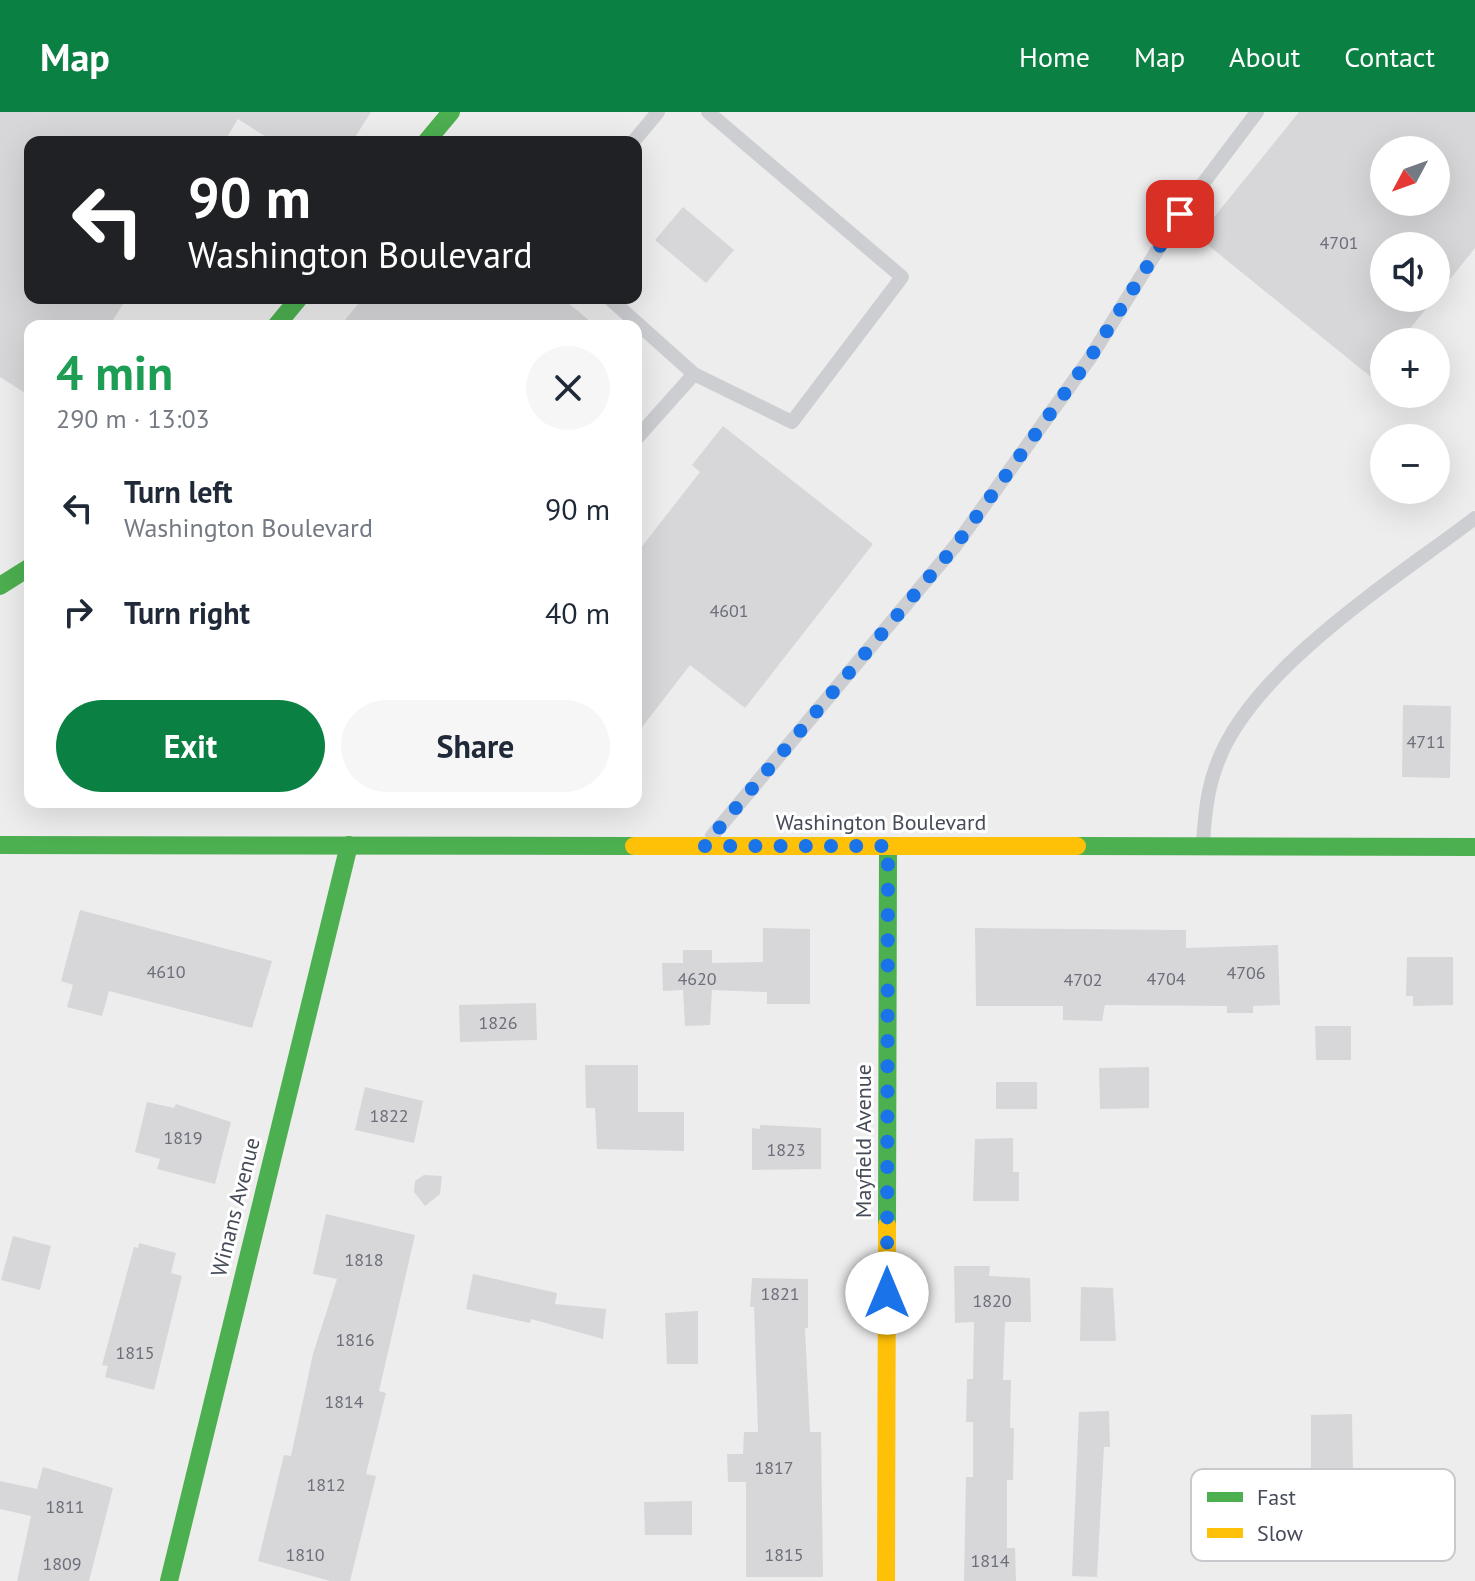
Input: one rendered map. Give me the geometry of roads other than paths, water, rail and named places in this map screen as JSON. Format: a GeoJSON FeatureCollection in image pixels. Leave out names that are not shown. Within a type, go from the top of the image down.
{"type":"FeatureCollection","features":[{"type":"Feature","properties":{"kind":"street"},"geometry":{"type":"LineString","coordinates":[[431,136],[451,112]]}},
{"type":"Feature","properties":{"kind":"street"},"geometry":{"type":"LineString","coordinates":[[281,320],[294,304]]}},
{"type":"Feature","properties":{"kind":"street"},"geometry":{"type":"LineString","coordinates":[[0,586],[24,571]]}},
{"type":"Feature","properties":{"kind":"street","name":"Washington Boulevard"},"geometry":{"type":"LineString","coordinates":[[0,845],[1475,847]]}},
{"type":"Feature","properties":{"kind":"street","name":"Winans Avenue"},"geometry":{"type":"LineString","coordinates":[[169,1581],[349,845]]}},
{"type":"Feature","properties":{"kind":"street","name":"Mayfield Avenue"},"geometry":{"type":"LineString","coordinates":[[886,1581],[888,846]]}},
{"type":"Feature","properties":{"kind":"lane"},"geometry":{"type":"LineString","coordinates":[[638,136],[658,112]]}},
{"type":"Feature","properties":{"kind":"lane"},"geometry":{"type":"LineString","coordinates":[[642,328],[694,374],[792,422],[902,277],[708,112]]}},
{"type":"Feature","properties":{"kind":"lane"},"geometry":{"type":"LineString","coordinates":[[704,846],[956,545],[1090,358],[1180,214],[1257,112]]}},
{"type":"Feature","properties":{"kind":"lane"},"geometry":{"type":"LineString","coordinates":[[616,304],[634,320]]}},
{"type":"Feature","properties":{"kind":"lane"},"geometry":{"type":"LineString","coordinates":[[642,432],[694,374]]}},
{"type":"Feature","properties":{"kind":"lane"},"geometry":{"type":"LineString","coordinates":[[1203,847],[1207,796],[1217,762],[1234,729],[1259,698],[1289,663],[1475,518]]}}]}
